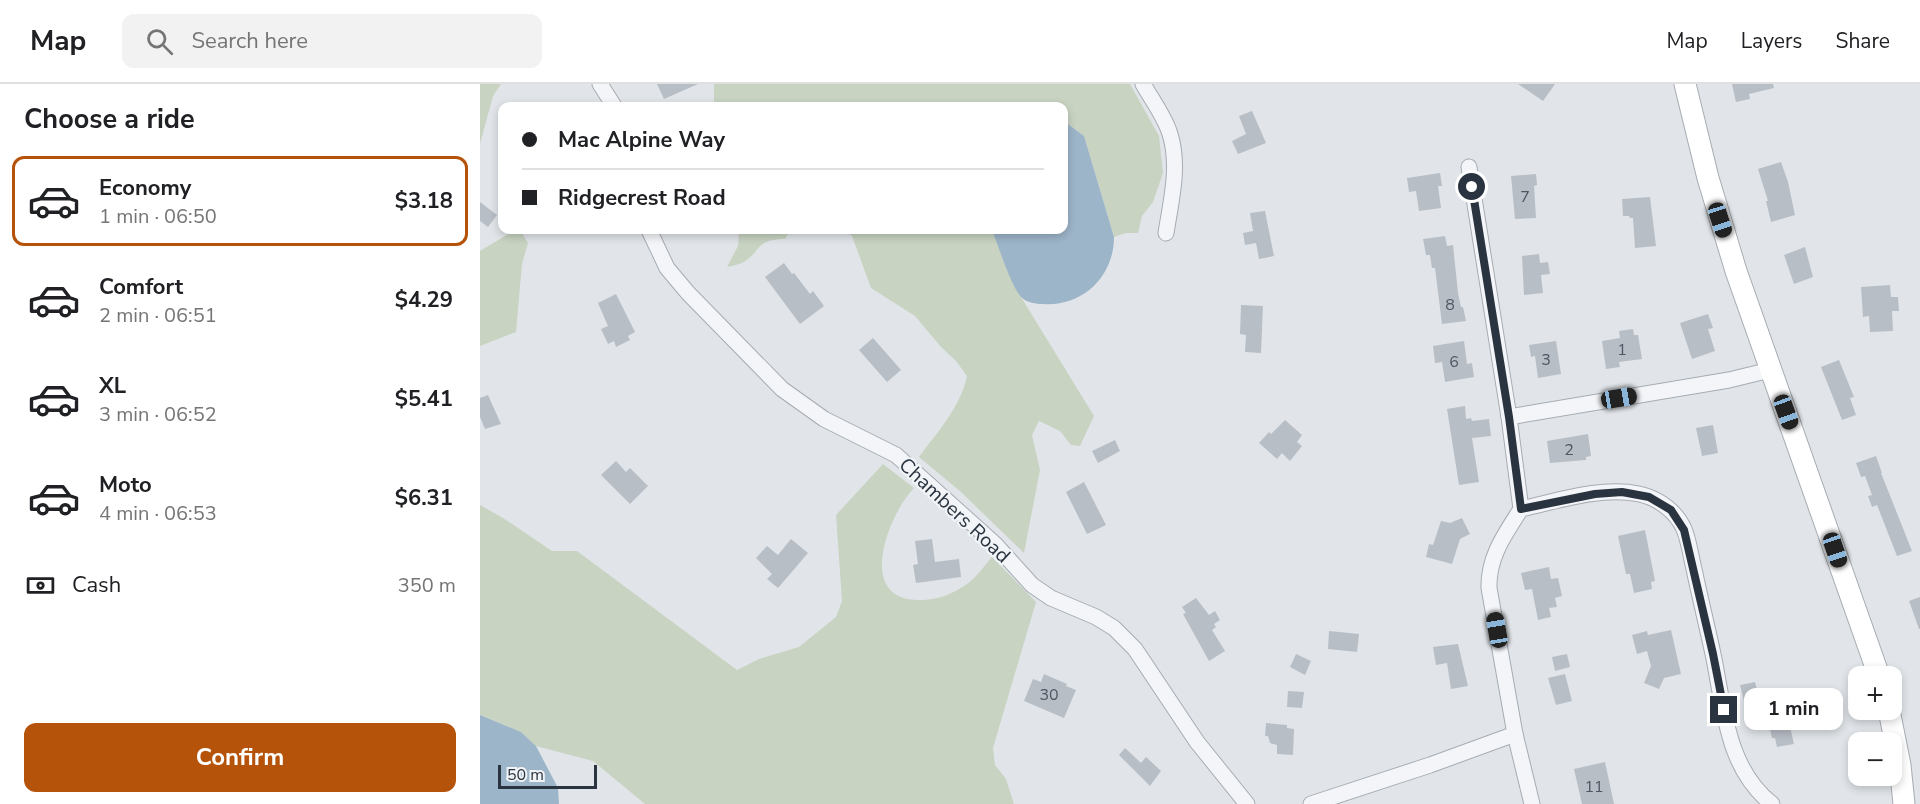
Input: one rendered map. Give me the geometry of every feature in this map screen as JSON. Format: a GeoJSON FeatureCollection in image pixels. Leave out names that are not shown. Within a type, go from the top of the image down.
{"type":"FeatureCollection","features":[{"type":"Feature","properties":{"kind":"main road"},"geometry":{"type":"LineString","coordinates":[[1685,84],[1720,220],[1770,370],[1875,666]]}},
{"type":"Feature","properties":{"kind":"main road"},"geometry":{"type":"LineString","coordinates":[[1891,720],[1900,765],[1904,804]]}},
{"type":"Feature","properties":{"kind":"street"},"geometry":{"type":"LineString","coordinates":[[600,84],[611,102]]}},
{"type":"Feature","properties":{"kind":"street"},"geometry":{"type":"LineString","coordinates":[[1143,84],[1170,132],[1174,154],[1174,176],[1166,233]]}},
{"type":"Feature","properties":{"kind":"street"},"geometry":{"type":"LineString","coordinates":[[1469,167],[1509,417],[1521,509],[1494,555],[1489,577],[1515,734],[1532,804]]}},
{"type":"Feature","properties":{"kind":"street","name":"Chambers Road"},"geometry":{"type":"LineString","coordinates":[[651,234],[667,268],[688,293],[782,389],[824,419],[896,455],[996,544],[1032,585],[1051,598],[1096,617],[1114,628],[1135,649],[1197,742],[1247,804]]}},
{"type":"Feature","properties":{"kind":"street"},"geometry":{"type":"LineString","coordinates":[[1509,417],[1729,380],[1770,370]]}},
{"type":"Feature","properties":{"kind":"street"},"geometry":{"type":"LineString","coordinates":[[1521,509],[1595,494],[1622,492],[1649,497],[1671,510],[1684,530],[1728,729],[1737,758],[1754,786],[1772,804]]}},
{"type":"Feature","properties":{"kind":"street"},"geometry":{"type":"LineString","coordinates":[[1311,804],[1515,734]]}},
{"type":"Feature","properties":{"kind":"green space"},"geometry":{"type":"Polygon","coordinates":[[[480,84],[501,84],[493,96],[480,144],[480,84]]]}},
{"type":"Feature","properties":{"kind":"green space"},"geometry":{"type":"Polygon","coordinates":[[[714,84],[1130,84],[1159,136],[1163,173],[1153,202],[1142,216],[1138,233],[1126,233],[1114,237],[1084,136],[1068,124],[1068,102],[714,102],[714,84]]]}},
{"type":"Feature","properties":{"kind":"green space"},"geometry":{"type":"Polygon","coordinates":[[[508,234],[522,234],[528,243],[522,264],[516,332],[480,346],[480,251],[508,234]]]}},
{"type":"Feature","properties":{"kind":"green space"},"geometry":{"type":"Polygon","coordinates":[[[739,234],[788,234],[785,239],[768,241],[763,244],[742,263],[727,267],[738,246],[739,234]]]}},
{"type":"Feature","properties":{"kind":"green space"},"geometry":{"type":"Polygon","coordinates":[[[850,234],[994,234],[1021,297],[1094,416],[1080,446],[1071,445],[1060,431],[1039,421],[1032,435],[1040,470],[1024,553],[961,492],[919,457],[954,409],[967,376],[915,316],[871,288],[850,234]]]}},
{"type":"Feature","properties":{"kind":"green space"},"geometry":{"type":"Polygon","coordinates":[[[883,464],[914,488],[894,518],[882,556],[883,574],[889,588],[902,597],[923,600],[940,597],[956,591],[970,581],[992,557],[1036,602],[993,748],[995,765],[1006,779],[1014,804],[645,804],[593,761],[536,746],[521,732],[480,715],[480,505],[552,551],[577,551],[737,670],[759,659],[799,647],[836,617],[842,601],[836,515],[883,464]]]}},
{"type":"Feature","properties":{"kind":"water"},"geometry":{"type":"Polygon","coordinates":[[[1068,124],[1084,136],[1114,237],[1113,251],[1108,265],[1102,277],[1083,295],[1057,304],[1035,303],[1023,299],[1009,275],[994,234],[1068,234],[1068,124]]]}},
{"type":"Feature","properties":{"kind":"water"},"geometry":{"type":"Polygon","coordinates":[[[480,715],[521,732],[536,746],[558,788],[559,804],[480,804],[480,715]]]}},
{"type":"Feature","properties":{"kind":"building"},"geometry":{"type":"Polygon","coordinates":[[[657,84],[698,84],[664,99],[657,84]]]}},
{"type":"Feature","properties":{"kind":"building"},"geometry":{"type":"Polygon","coordinates":[[[1518,84],[1555,84],[1543,101],[1518,84]]]}},
{"type":"Feature","properties":{"kind":"building"},"geometry":{"type":"Polygon","coordinates":[[[1732,84],[1773,84],[1774,88],[1749,94],[1750,99],[1736,102],[1732,84]]]}},
{"type":"Feature","properties":{"kind":"building"},"geometry":{"type":"Polygon","coordinates":[[[1252,111],[1266,143],[1238,154],[1232,141],[1246,134],[1239,116],[1252,111]]]}},
{"type":"Feature","properties":{"kind":"building"},"geometry":{"type":"Polygon","coordinates":[[[1781,162],[1795,215],[1771,222],[1766,201],[1768,201],[1758,169],[1781,162]]]}},
{"type":"Feature","properties":{"kind":"building"},"geometry":{"type":"Polygon","coordinates":[[[1440,173],[1442,186],[1438,186],[1441,208],[1419,211],[1416,191],[1409,192],[1407,178],[1440,173]]]}},
{"type":"Feature","properties":{"kind":"building"},"geometry":{"type":"Polygon","coordinates":[[[1536,174],[1537,185],[1534,186],[1536,218],[1515,219],[1511,176],[1536,174]]]}},
{"type":"Feature","properties":{"kind":"building"},"geometry":{"type":"Polygon","coordinates":[[[1650,197],[1656,246],[1635,248],[1633,218],[1623,216],[1622,199],[1650,197]]]}},
{"type":"Feature","properties":{"kind":"building"},"geometry":{"type":"Polygon","coordinates":[[[480,202],[497,215],[488,227],[480,221],[480,202]]]}},
{"type":"Feature","properties":{"kind":"building"},"geometry":{"type":"Polygon","coordinates":[[[1265,211],[1274,256],[1259,259],[1256,243],[1245,245],[1243,233],[1253,231],[1250,213],[1265,211]]]}},
{"type":"Feature","properties":{"kind":"building"},"geometry":{"type":"Polygon","coordinates":[[[1445,236],[1447,246],[1453,245],[1458,293],[1466,321],[1442,324],[1435,268],[1432,268],[1430,255],[1426,255],[1423,239],[1445,236]]]}},
{"type":"Feature","properties":{"kind":"building"},"geometry":{"type":"Polygon","coordinates":[[[1805,247],[1813,277],[1794,284],[1784,255],[1805,247]]]}},
{"type":"Feature","properties":{"kind":"building"},"geometry":{"type":"Polygon","coordinates":[[[1539,254],[1540,263],[1548,262],[1550,274],[1541,275],[1543,293],[1524,295],[1522,256],[1539,254]]]}},
{"type":"Feature","properties":{"kind":"building"},"geometry":{"type":"Polygon","coordinates":[[[784,263],[810,294],[813,291],[824,306],[800,324],[765,277],[784,263]]]}},
{"type":"Feature","properties":{"kind":"building"},"geometry":{"type":"Polygon","coordinates":[[[1890,285],[1891,297],[1898,297],[1899,311],[1892,311],[1893,331],[1870,332],[1869,316],[1863,317],[1861,287],[1890,285]]]}},
{"type":"Feature","properties":{"kind":"building"},"geometry":{"type":"Polygon","coordinates":[[[616,294],[635,332],[628,336],[630,340],[616,347],[614,341],[608,344],[601,329],[608,326],[598,303],[616,294]]]}},
{"type":"Feature","properties":{"kind":"building"},"geometry":{"type":"Polygon","coordinates":[[[1241,305],[1263,306],[1261,353],[1245,352],[1246,335],[1240,334],[1241,305]]]}},
{"type":"Feature","properties":{"kind":"building"},"geometry":{"type":"Polygon","coordinates":[[[1708,314],[1713,328],[1708,329],[1715,351],[1692,359],[1680,323],[1708,314]]]}},
{"type":"Feature","properties":{"kind":"building"},"geometry":{"type":"Polygon","coordinates":[[[1633,329],[1634,335],[1638,335],[1642,359],[1619,362],[1620,367],[1606,369],[1602,341],[1620,338],[1619,331],[1633,329]]]}},
{"type":"Feature","properties":{"kind":"building"},"geometry":{"type":"Polygon","coordinates":[[[873,338],[901,370],[887,382],[859,350],[873,338]]]}},
{"type":"Feature","properties":{"kind":"building"},"geometry":{"type":"Polygon","coordinates":[[[1464,341],[1467,364],[1472,363],[1474,377],[1445,382],[1442,362],[1435,363],[1433,346],[1464,341]]]}},
{"type":"Feature","properties":{"kind":"building"},"geometry":{"type":"Polygon","coordinates":[[[1556,341],[1561,374],[1538,378],[1535,356],[1531,357],[1529,345],[1556,341]]]}},
{"type":"Feature","properties":{"kind":"building"},"geometry":{"type":"Polygon","coordinates":[[[1839,360],[1854,397],[1850,398],[1856,415],[1842,420],[1821,367],[1839,360]]]}},
{"type":"Feature","properties":{"kind":"building"},"geometry":{"type":"Polygon","coordinates":[[[488,395],[501,424],[485,429],[480,417],[480,398],[488,395]]]}},
{"type":"Feature","properties":{"kind":"building"},"geometry":{"type":"Polygon","coordinates":[[[1465,406],[1466,419],[1471,418],[1472,421],[1489,419],[1491,436],[1472,438],[1479,482],[1459,485],[1447,409],[1465,406]]]}},
{"type":"Feature","properties":{"kind":"building"},"geometry":{"type":"Polygon","coordinates":[[[1285,420],[1302,435],[1297,442],[1302,446],[1290,461],[1282,453],[1277,459],[1259,443],[1285,420]]]}},
{"type":"Feature","properties":{"kind":"building"},"geometry":{"type":"Polygon","coordinates":[[[1713,425],[1718,453],[1702,456],[1696,428],[1713,425]]]}},
{"type":"Feature","properties":{"kind":"building"},"geometry":{"type":"Polygon","coordinates":[[[1588,434],[1591,456],[1586,457],[1586,460],[1550,463],[1547,441],[1588,434]]]}},
{"type":"Feature","properties":{"kind":"building"},"geometry":{"type":"Polygon","coordinates":[[[1115,440],[1120,451],[1098,463],[1092,451],[1115,440]]]}},
{"type":"Feature","properties":{"kind":"building"},"geometry":{"type":"Polygon","coordinates":[[[1876,456],[1912,551],[1897,556],[1877,505],[1872,507],[1868,496],[1872,495],[1865,476],[1861,477],[1856,463],[1876,456]]]}},
{"type":"Feature","properties":{"kind":"building"},"geometry":{"type":"Polygon","coordinates":[[[616,461],[626,472],[630,468],[648,486],[630,504],[601,475],[616,461]]]}},
{"type":"Feature","properties":{"kind":"building"},"geometry":{"type":"Polygon","coordinates":[[[1084,482],[1106,525],[1087,534],[1066,492],[1084,482]]]}},
{"type":"Feature","properties":{"kind":"building"},"geometry":{"type":"Polygon","coordinates":[[[1462,518],[1470,534],[1460,539],[1452,564],[1426,557],[1429,544],[1433,545],[1441,521],[1450,523],[1462,518]]]}},
{"type":"Feature","properties":{"kind":"building"},"geometry":{"type":"Polygon","coordinates":[[[1645,530],[1655,581],[1651,582],[1652,589],[1634,593],[1630,574],[1626,574],[1618,536],[1645,530]]]}},
{"type":"Feature","properties":{"kind":"building"},"geometry":{"type":"Polygon","coordinates":[[[791,539],[808,553],[778,588],[767,579],[772,574],[756,558],[767,546],[778,555],[791,539]]]}},
{"type":"Feature","properties":{"kind":"building"},"geometry":{"type":"Polygon","coordinates":[[[932,539],[935,562],[959,559],[961,577],[916,583],[913,565],[918,564],[915,541],[932,539]]]}},
{"type":"Feature","properties":{"kind":"building"},"geometry":{"type":"Polygon","coordinates":[[[1549,567],[1551,579],[1558,578],[1562,596],[1555,598],[1557,607],[1549,608],[1551,617],[1538,620],[1532,589],[1525,590],[1521,573],[1549,567]]]}},
{"type":"Feature","properties":{"kind":"building"},"geometry":{"type":"Polygon","coordinates":[[[1920,597],[1920,629],[1919,629],[1909,601],[1920,597]]]}},
{"type":"Feature","properties":{"kind":"building"},"geometry":{"type":"Polygon","coordinates":[[[1196,598],[1209,615],[1215,611],[1220,620],[1214,624],[1216,627],[1212,630],[1225,651],[1209,661],[1183,614],[1186,613],[1182,607],[1196,598]]]}},
{"type":"Feature","properties":{"kind":"building"},"geometry":{"type":"Polygon","coordinates":[[[1671,630],[1681,674],[1664,678],[1659,689],[1644,683],[1651,666],[1647,651],[1637,654],[1632,635],[1647,631],[1648,635],[1671,630]]]}},
{"type":"Feature","properties":{"kind":"building"},"geometry":{"type":"Polygon","coordinates":[[[1329,631],[1359,634],[1357,652],[1328,649],[1329,631]]]}},
{"type":"Feature","properties":{"kind":"building"},"geometry":{"type":"Polygon","coordinates":[[[1458,644],[1468,686],[1451,689],[1447,663],[1436,665],[1433,647],[1458,644]]]}},
{"type":"Feature","properties":{"kind":"building"},"geometry":{"type":"Polygon","coordinates":[[[1296,654],[1311,661],[1305,675],[1290,667],[1296,654]]]}},
{"type":"Feature","properties":{"kind":"building"},"geometry":{"type":"Polygon","coordinates":[[[1567,654],[1570,667],[1555,671],[1552,657],[1567,654]]]}},
{"type":"Feature","properties":{"kind":"building"},"geometry":{"type":"Polygon","coordinates":[[[1044,674],[1076,690],[1064,718],[1024,701],[1033,679],[1041,682],[1044,674]]]}},
{"type":"Feature","properties":{"kind":"building"},"geometry":{"type":"Polygon","coordinates":[[[1565,674],[1572,701],[1556,705],[1548,678],[1565,674]]]}},
{"type":"Feature","properties":{"kind":"building"},"geometry":{"type":"Polygon","coordinates":[[[1755,682],[1761,705],[1746,709],[1740,685],[1755,682]]]}},
{"type":"Feature","properties":{"kind":"building"},"geometry":{"type":"Polygon","coordinates":[[[1288,691],[1304,692],[1302,708],[1287,707],[1288,691]]]}},
{"type":"Feature","properties":{"kind":"building"},"geometry":{"type":"Polygon","coordinates":[[[1784,701],[1794,744],[1777,747],[1769,724],[1760,727],[1755,707],[1784,701]]]}},
{"type":"Feature","properties":{"kind":"building"},"geometry":{"type":"Polygon","coordinates":[[[1266,723],[1287,725],[1287,728],[1294,729],[1293,755],[1277,754],[1277,745],[1270,743],[1268,736],[1265,736],[1266,723]]]}},
{"type":"Feature","properties":{"kind":"building"},"geometry":{"type":"Polygon","coordinates":[[[1125,748],[1141,763],[1146,757],[1161,771],[1150,786],[1119,755],[1125,748]]]}},
{"type":"Feature","properties":{"kind":"building"},"geometry":{"type":"Polygon","coordinates":[[[1605,762],[1614,804],[1582,804],[1574,769],[1605,762]]]}},
{"type":"Feature","properties":{"kind":"route"},"geometry":{"type":"LineString","coordinates":[[1472,187],[1509,417],[1521,509],[1595,494],[1622,492],[1649,497],[1661,502],[1671,510],[1684,530],[1724,710]]}}]}
